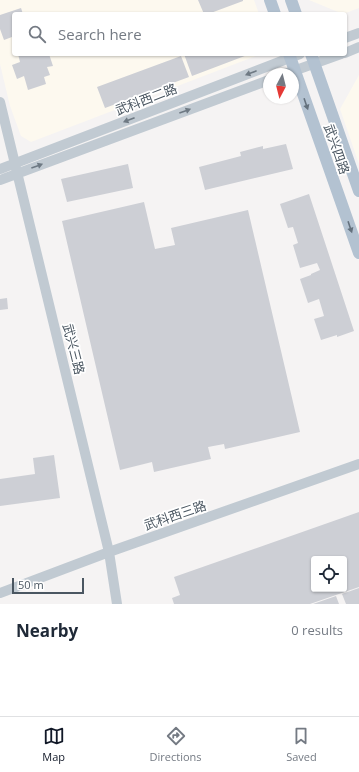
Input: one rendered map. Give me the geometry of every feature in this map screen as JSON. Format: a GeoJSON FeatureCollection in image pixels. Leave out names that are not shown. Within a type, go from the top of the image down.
{"type":"FeatureCollection","features":[{"type":"Feature","properties":{"kind":"main road"},"geometry":{"type":"LineString","coordinates":[[270,0],[274,12]]}},
{"type":"Feature","properties":{"kind":"main road"},"geometry":{"type":"LineString","coordinates":[[291,0],[295,12]]}},
{"type":"Feature","properties":{"kind":"main road","name":"武兴四路"},"geometry":{"type":"LineString","coordinates":[[291,68],[293,56]]}},
{"type":"Feature","properties":{"kind":"main road","name":"武兴四路"},"geometry":{"type":"LineString","coordinates":[[313,59],[359,191]]}},
{"type":"Feature","properties":{"kind":"main road","name":"武兴四路"},"geometry":{"type":"LineString","coordinates":[[299,96],[359,253]]}},
{"type":"Feature","properties":{"kind":"street"},"geometry":{"type":"LineString","coordinates":[[347,37],[359,33]]}},
{"type":"Feature","properties":{"kind":"street"},"geometry":{"type":"LineString","coordinates":[[347,52],[359,47]]}},
{"type":"Feature","properties":{"kind":"street","name":"武科西二路"},"geometry":{"type":"LineString","coordinates":[[0,180],[17,168],[291,56]]}},
{"type":"Feature","properties":{"kind":"street"},"geometry":{"type":"LineString","coordinates":[[297,68],[313,59],[330,56]]}},
{"type":"Feature","properties":{"kind":"street","name":"武科西二路"},"geometry":{"type":"LineString","coordinates":[[0,169],[17,168],[263,82]]}},
{"type":"Feature","properties":{"kind":"street","name":"武兴三路"},"geometry":{"type":"LineString","coordinates":[[0,102],[109,552],[117,604]]}},
{"type":"Feature","properties":{"kind":"street","name":"武科西三路"},"geometry":{"type":"LineString","coordinates":[[0,593],[109,552],[359,464]]}},
{"type":"Feature","properties":{"kind":"shaded area"},"geometry":{"type":"Polygon","coordinates":[[[0,0],[254,0],[258,12],[12,12],[12,56],[256,56],[31,142],[21,136],[10,106],[0,64],[0,0]]]}},
{"type":"Feature","properties":{"kind":"shaded area"},"geometry":{"type":"Polygon","coordinates":[[[309,0],[359,0],[359,8],[347,12],[338,12],[309,0]]]}},
{"type":"Feature","properties":{"kind":"shaded area"},"geometry":{"type":"Polygon","coordinates":[[[359,75],[359,164],[340,109],[359,75]]]}},
{"type":"Feature","properties":{"kind":"building"},"geometry":{"type":"Polygon","coordinates":[[[198,0],[243,0],[213,12],[203,12],[198,0]]]}},
{"type":"Feature","properties":{"kind":"building"},"geometry":{"type":"Polygon","coordinates":[[[21,8],[22,12],[12,12],[12,37],[4,40],[0,29],[0,15],[21,8]]]}},
{"type":"Feature","properties":{"kind":"building"},"geometry":{"type":"Polygon","coordinates":[[[18,56],[50,56],[53,66],[47,67],[50,75],[44,77],[46,84],[28,90],[24,76],[17,79],[12,65],[20,62],[18,56]]]}},
{"type":"Feature","properties":{"kind":"building"},"geometry":{"type":"Polygon","coordinates":[[[181,56],[189,77],[105,108],[97,87],[181,56]]]}},
{"type":"Feature","properties":{"kind":"building"},"geometry":{"type":"Polygon","coordinates":[[[185,56],[245,56],[192,76],[185,56]]]}},
{"type":"Feature","properties":{"kind":"building"},"geometry":{"type":"Polygon","coordinates":[[[286,144],[293,169],[205,190],[199,167],[241,156],[240,152],[263,146],[263,149],[286,144]]]}},
{"type":"Feature","properties":{"kind":"building"},"geometry":{"type":"Polygon","coordinates":[[[128,164],[133,188],[67,202],[61,179],[128,164]]]}},
{"type":"Feature","properties":{"kind":"building"},"geometry":{"type":"Polygon","coordinates":[[[309,194],[354,331],[337,337],[337,335],[321,340],[314,319],[324,316],[319,299],[308,303],[300,279],[320,270],[317,263],[300,268],[293,245],[298,243],[293,227],[288,228],[280,204],[309,194]]]}},
{"type":"Feature","properties":{"kind":"building"},"geometry":{"type":"Polygon","coordinates":[[[144,202],[155,249],[175,245],[171,228],[248,210],[300,432],[225,449],[224,444],[208,447],[211,459],[154,472],[152,462],[120,470],[62,221],[144,202]]]}},
{"type":"Feature","properties":{"kind":"building"},"geometry":{"type":"Polygon","coordinates":[[[7,298],[8,309],[0,310],[0,299],[7,298]]]}},
{"type":"Feature","properties":{"kind":"building"},"geometry":{"type":"Polygon","coordinates":[[[54,455],[60,498],[0,506],[0,479],[35,474],[33,458],[54,455]]]}},
{"type":"Feature","properties":{"kind":"building"},"geometry":{"type":"Polygon","coordinates":[[[359,512],[359,587],[347,591],[347,556],[311,556],[311,592],[345,592],[310,604],[174,604],[172,598],[180,595],[174,577],[359,512]]]}},
{"type":"Feature","properties":{"kind":"building"},"geometry":{"type":"Polygon","coordinates":[[[359,588],[359,604],[346,604],[342,594],[359,588]]]}},
{"type":"Feature","properties":{"kind":"building"},"geometry":{"type":"Polygon","coordinates":[[[336,596],[339,604],[313,604],[336,596]]]}}]}
